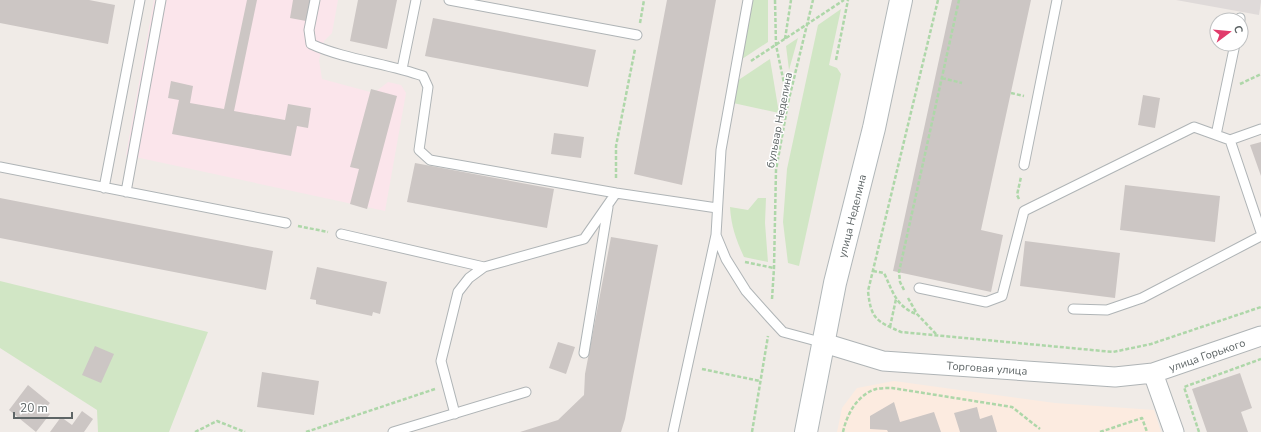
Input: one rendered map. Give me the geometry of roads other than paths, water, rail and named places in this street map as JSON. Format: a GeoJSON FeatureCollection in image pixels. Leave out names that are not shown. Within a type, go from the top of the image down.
{"type":"FeatureCollection","features":[{"type":"Feature","properties":{"kind":"main road","name":"улица Неделина"},"geometry":{"type":"LineString","coordinates":[[806,432],[836,283],[874,128],[901,0]]}},
{"type":"Feature","properties":{"kind":"street","name":"улица Горького"},"geometry":{"type":"LineString","coordinates":[[1153,373],[1261,336]]}},
{"type":"Feature","properties":{"kind":"street","name":"Торговая улица"},"geometry":{"type":"LineString","coordinates":[[824,343],[883,361],[1115,377],[1153,373]]}},
{"type":"Feature","properties":{"kind":"street"},"geometry":{"type":"LineString","coordinates":[[1153,373],[1174,432]]}},
{"type":"Feature","properties":{"kind":"lane"},"geometry":{"type":"LineString","coordinates":[[104,188],[140,0]]}},
{"type":"Feature","properties":{"kind":"lane"},"geometry":{"type":"LineString","coordinates":[[126,192],[161,0]]}},
{"type":"Feature","properties":{"kind":"lane"},"geometry":{"type":"LineString","coordinates":[[314,0],[309,30],[311,44],[328,52],[402,69],[424,76],[428,87],[419,150],[430,160],[616,193],[717,208]]}},
{"type":"Feature","properties":{"kind":"lane"},"geometry":{"type":"LineString","coordinates":[[402,69],[416,0]]}},
{"type":"Feature","properties":{"kind":"lane"},"geometry":{"type":"LineString","coordinates":[[449,0],[637,35]]}},
{"type":"Feature","properties":{"kind":"lane"},"geometry":{"type":"LineString","coordinates":[[673,432],[716,235],[721,150],[748,0]]}},
{"type":"Feature","properties":{"kind":"lane"},"geometry":{"type":"LineString","coordinates":[[1024,165],[1057,0]]}},
{"type":"Feature","properties":{"kind":"lane"},"geometry":{"type":"LineString","coordinates":[[1216,135],[1233,52]]}},
{"type":"Feature","properties":{"kind":"lane"},"geometry":{"type":"LineString","coordinates":[[919,288],[986,302],[1002,296],[1024,211],[1194,127],[1230,140],[1261,129]]}},
{"type":"Feature","properties":{"kind":"lane"},"geometry":{"type":"LineString","coordinates":[[1230,140],[1261,232]]}},
{"type":"Feature","properties":{"kind":"lane"},"geometry":{"type":"LineString","coordinates":[[0,167],[286,224]]}},
{"type":"Feature","properties":{"kind":"lane"},"geometry":{"type":"LineString","coordinates":[[455,414],[441,361],[458,292],[469,278],[484,267],[584,239],[616,193]]}},
{"type":"Feature","properties":{"kind":"lane"},"geometry":{"type":"LineString","coordinates":[[584,353],[609,203]]}},
{"type":"Feature","properties":{"kind":"lane"},"geometry":{"type":"LineString","coordinates":[[341,234],[484,267]]}},
{"type":"Feature","properties":{"kind":"lane"},"geometry":{"type":"LineString","coordinates":[[716,235],[726,258],[746,291],[770,319],[783,332],[824,343]]}},
{"type":"Feature","properties":{"kind":"lane"},"geometry":{"type":"LineString","coordinates":[[1073,309],[1107,310],[1142,298],[1261,236]]}},
{"type":"Feature","properties":{"kind":"lane"},"geometry":{"type":"LineString","coordinates":[[393,432],[526,392]]}}]}
